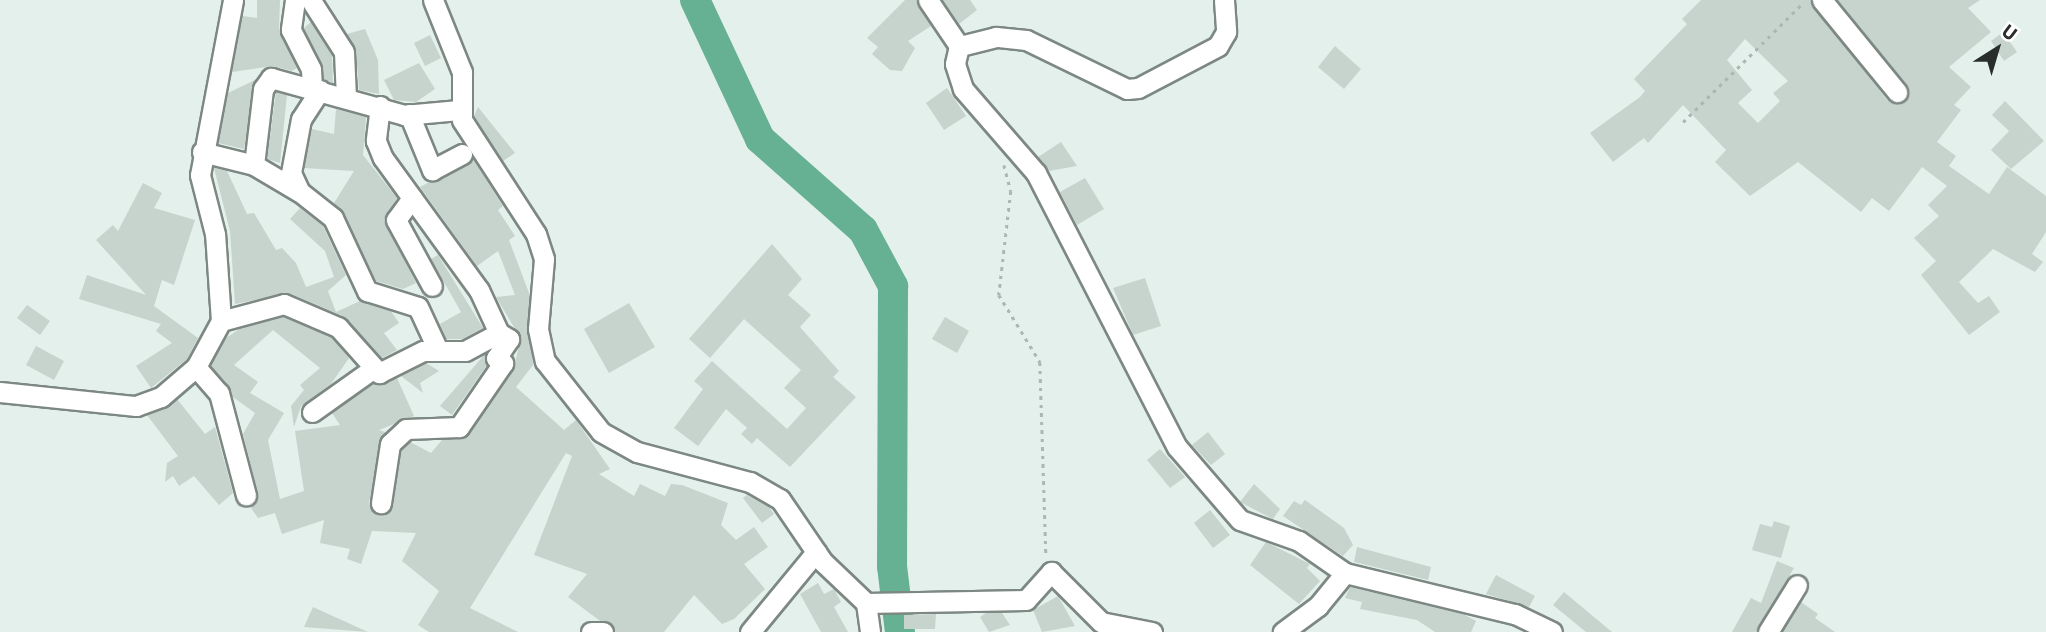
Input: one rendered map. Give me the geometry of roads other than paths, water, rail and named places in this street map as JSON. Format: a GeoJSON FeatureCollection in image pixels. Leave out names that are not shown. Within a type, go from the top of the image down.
{"type":"FeatureCollection","features":[{"type":"Feature","properties":{"kind":"street"},"geometry":{"type":"LineString","coordinates":[[0,392],[136,406],[161,397],[196,368],[221,321],[202,152],[233,0]]}},
{"type":"Feature","properties":{"kind":"street"},"geometry":{"type":"LineString","coordinates":[[433,0],[462,72],[459,110],[536,234],[544,259],[542,353],[563,389],[601,432],[637,452],[750,482],[780,499],[816,552],[871,603],[1026,600],[1046,572],[1061,576],[1081,608],[1101,622],[1152,632]]}},
{"type":"Feature","properties":{"kind":"street"},"geometry":{"type":"LineString","coordinates":[[928,0],[959,46],[955,64],[962,89],[1015,144],[1059,216],[1127,360],[1177,447],[1240,520],[1299,541],[1345,573],[1515,614],[1552,632]]}},
{"type":"Feature","properties":{"kind":"street"},"geometry":{"type":"LineString","coordinates":[[959,46],[996,37],[1026,40],[1127,89],[1138,88],[1218,46],[1226,32],[1224,0]]}},
{"type":"Feature","properties":{"kind":"street"},"geometry":{"type":"LineString","coordinates":[[1822,0],[1897,92]]}},
{"type":"Feature","properties":{"kind":"street"},"geometry":{"type":"LineString","coordinates":[[300,192],[291,173],[296,136],[316,89],[311,69],[291,30],[304,1],[344,51],[346,97]]}},
{"type":"Feature","properties":{"kind":"street"},"geometry":{"type":"LineString","coordinates":[[254,165],[267,82],[316,89],[409,114],[459,110]]}},
{"type":"Feature","properties":{"kind":"street"},"geometry":{"type":"LineString","coordinates":[[380,106],[376,141],[412,198],[484,298],[499,334],[511,343],[496,358],[503,363],[459,427],[406,429],[390,444],[381,503]]}},
{"type":"Feature","properties":{"kind":"street"},"geometry":{"type":"LineString","coordinates":[[409,114],[432,170],[462,154]]}},
{"type":"Feature","properties":{"kind":"street"},"geometry":{"type":"LineString","coordinates":[[202,152],[254,165],[300,192],[333,218],[367,291],[418,307],[438,350]]}},
{"type":"Feature","properties":{"kind":"street"},"geometry":{"type":"LineString","coordinates":[[412,198],[396,220],[432,286]]}},
{"type":"Feature","properties":{"kind":"street"},"geometry":{"type":"LineString","coordinates":[[221,321],[284,304],[338,327],[374,368],[384,373],[438,350],[465,351],[499,334]]}},
{"type":"Feature","properties":{"kind":"street"},"geometry":{"type":"LineString","coordinates":[[196,368],[219,393],[246,495]]}},
{"type":"Feature","properties":{"kind":"street"},"geometry":{"type":"LineString","coordinates":[[312,412],[374,368]]}},
{"type":"Feature","properties":{"kind":"street"},"geometry":{"type":"LineString","coordinates":[[750,632],[816,552]]}},
{"type":"Feature","properties":{"kind":"street"},"geometry":{"type":"LineString","coordinates":[[1283,632],[1303,621],[1345,573]]}},
{"type":"Feature","properties":{"kind":"street"},"geometry":{"type":"LineString","coordinates":[[1768,632],[1797,585]]}},
{"type":"Feature","properties":{"kind":"street"},"geometry":{"type":"LineString","coordinates":[[870,632],[871,603]]}},
{"type":"Feature","properties":{"kind":"street"},"geometry":{"type":"LineString","coordinates":[[591,632],[603,632]]}},
{"type":"Feature","properties":{"kind":"waterway"},"geometry":{"type":"LineString","coordinates":[[695,0],[760,139],[863,230],[893,286],[892,566],[900,632]]}}]}
